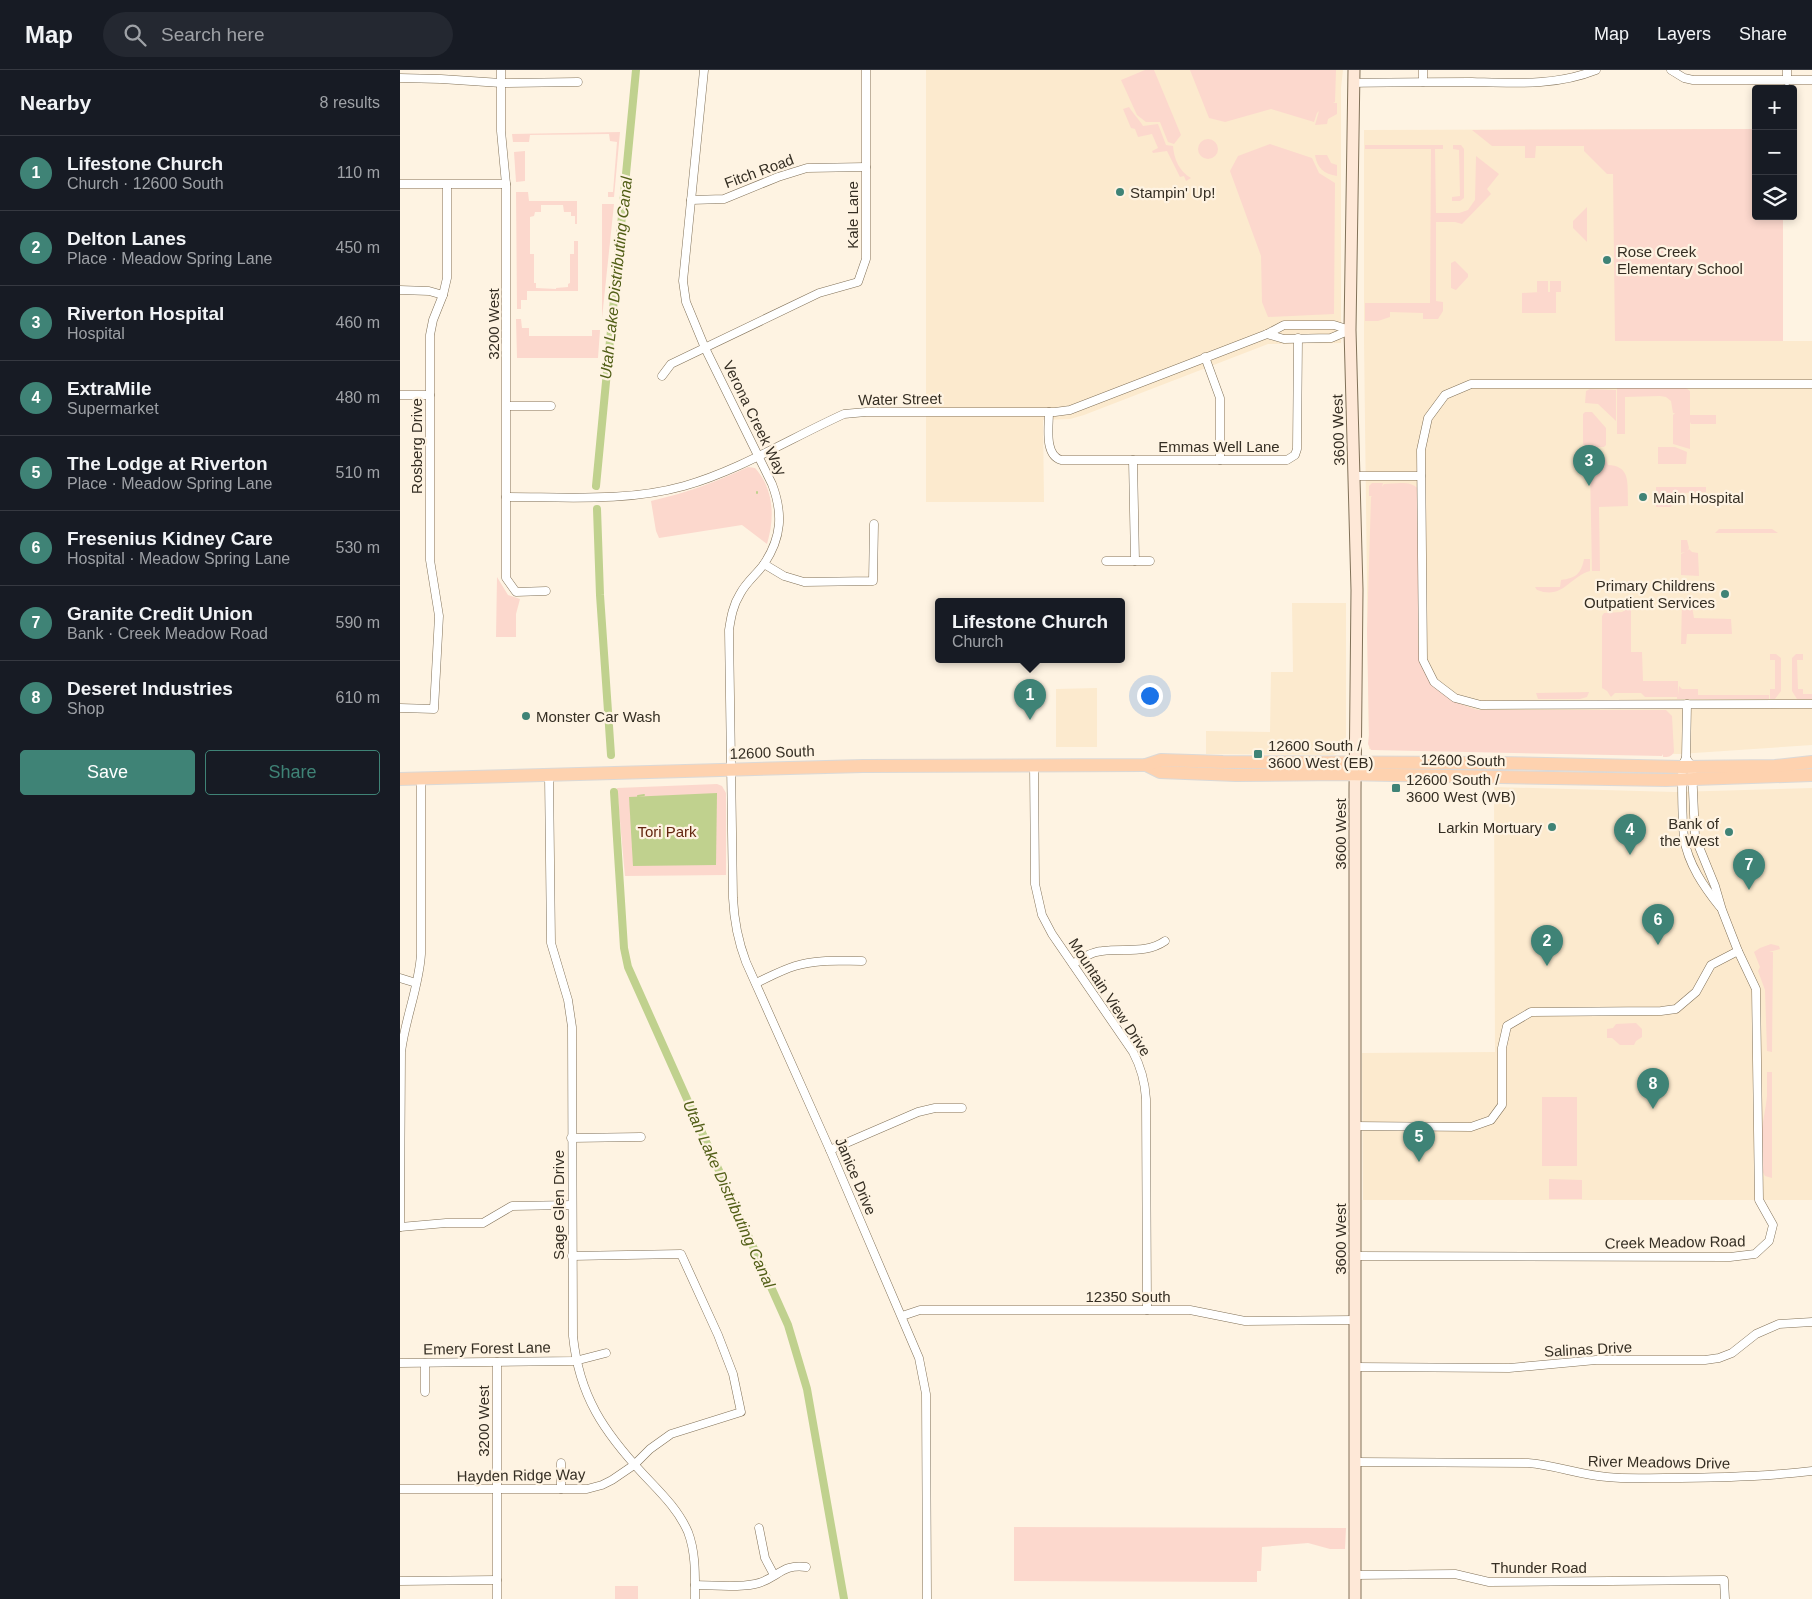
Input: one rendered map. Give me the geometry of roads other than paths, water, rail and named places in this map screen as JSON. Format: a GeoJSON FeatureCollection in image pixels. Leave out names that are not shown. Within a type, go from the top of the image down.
{"type":"FeatureCollection","features":[{"type":"Feature","properties":{"kind":"main road","name":"3600 West"},"geometry":{"type":"LineString","coordinates":[[1354,70],[1350,330],[1355,476],[1356,590],[1355,1599]]}},
{"type":"Feature","properties":{"kind":"main road","name":"12600 South"},"geometry":{"type":"LineString","coordinates":[[1687,770],[1775,766],[1812,762]]}},
{"type":"Feature","properties":{"kind":"main road","name":"12600 South"},"geometry":{"type":"LineString","coordinates":[[400,779],[863,766],[1034,764],[1146,765],[1160,772],[1236,775],[1355,769],[1687,770],[1812,775]]}},
{"type":"Feature","properties":{"kind":"street"},"geometry":{"type":"LineString","coordinates":[[441,70],[441,79]]}},
{"type":"Feature","properties":{"kind":"street","name":"3200 West"},"geometry":{"type":"LineString","coordinates":[[501,70],[501,131],[506,184],[506,578],[516,592],[546,592]]}},
{"type":"Feature","properties":{"kind":"street","name":"Verona Creek Way"},"geometry":{"type":"LineString","coordinates":[[704,70],[682,281],[686,302],[705,348],[778,500],[780,518],[778,536],[764,564],[747,582],[731,612],[729,630],[732,770]]}},
{"type":"Feature","properties":{"kind":"street","name":"Kale Lane"},"geometry":{"type":"LineString","coordinates":[[705,348],[818,293],[858,282],[866,259],[866,70]]}},
{"type":"Feature","properties":{"kind":"street"},"geometry":{"type":"LineString","coordinates":[[1423,70],[1423,82]]}},
{"type":"Feature","properties":{"kind":"street"},"geometry":{"type":"LineString","coordinates":[[1353,83],[1540,83],[1578,77],[1596,70]]}},
{"type":"Feature","properties":{"kind":"street"},"geometry":{"type":"LineString","coordinates":[[1671,70],[1684,78],[1693,80],[1812,80]]}},
{"type":"Feature","properties":{"kind":"street"},"geometry":{"type":"LineString","coordinates":[[1787,70],[1787,81]]}},
{"type":"Feature","properties":{"kind":"street"},"geometry":{"type":"LineString","coordinates":[[400,78],[501,83],[578,82]]}},
{"type":"Feature","properties":{"kind":"street","name":"Fitch Road"},"geometry":{"type":"LineString","coordinates":[[691,200],[724,199],[778,177],[807,168],[866,167]]}},
{"type":"Feature","properties":{"kind":"street"},"geometry":{"type":"LineString","coordinates":[[400,184],[506,184]]}},
{"type":"Feature","properties":{"kind":"street","name":"Rosberg Drive"},"geometry":{"type":"LineString","coordinates":[[400,708],[434,709],[439,616],[430,560],[430,335],[447,278],[447,185]]}},
{"type":"Feature","properties":{"kind":"street"},"geometry":{"type":"LineString","coordinates":[[400,290],[429,291],[443,295]]}},
{"type":"Feature","properties":{"kind":"street","name":"Water Street"},"geometry":{"type":"LineString","coordinates":[[506,497],[596,498],[645,494],[684,486],[717,475],[844,414],[866,412],[1049,412],[1070,410],[1267,334],[1284,325],[1334,325],[1350,330]]}},
{"type":"Feature","properties":{"kind":"street","name":"Water Street"},"geometry":{"type":"LineString","coordinates":[[1267,334],[1284,338],[1331,338],[1350,330]]}},
{"type":"Feature","properties":{"kind":"street","name":"Emmas Well Lane"},"geometry":{"type":"LineString","coordinates":[[1049,412],[1050,447],[1054,457],[1065,460],[1290,459],[1295,455],[1298,446],[1298,338]]}},
{"type":"Feature","properties":{"kind":"street"},"geometry":{"type":"LineString","coordinates":[[662,376],[671,364],[705,348]]}},
{"type":"Feature","properties":{"kind":"street"},"geometry":{"type":"LineString","coordinates":[[1205,357],[1220,398],[1220,460]]}},
{"type":"Feature","properties":{"kind":"street"},"geometry":{"type":"LineString","coordinates":[[1812,384],[1470,384],[1445,395],[1428,418],[1421,450],[1423,660],[1434,682],[1455,698],[1481,705],[1812,704]]}},
{"type":"Feature","properties":{"kind":"street"},"geometry":{"type":"LineString","coordinates":[[400,395],[430,395]]}},
{"type":"Feature","properties":{"kind":"street"},"geometry":{"type":"LineString","coordinates":[[507,406],[551,406]]}},
{"type":"Feature","properties":{"kind":"street"},"geometry":{"type":"LineString","coordinates":[[1133,460],[1135,561]]}},
{"type":"Feature","properties":{"kind":"street"},"geometry":{"type":"LineString","coordinates":[[1355,476],[1421,476]]}},
{"type":"Feature","properties":{"kind":"street"},"geometry":{"type":"LineString","coordinates":[[764,564],[794,580],[804,582],[873,581],[874,524]]}},
{"type":"Feature","properties":{"kind":"street"},"geometry":{"type":"LineString","coordinates":[[1106,561],[1150,561]]}},
{"type":"Feature","properties":{"kind":"street"},"geometry":{"type":"LineString","coordinates":[[1687,704],[1687,770]]}},
{"type":"Feature","properties":{"kind":"street","name":"Mountain View Drive"},"geometry":{"type":"LineString","coordinates":[[1034,764],[1034,873],[1036,894],[1047,925],[1133,1052],[1144,1083],[1146,1099],[1147,1310]]}},
{"type":"Feature","properties":{"kind":"street","name":"Janice Drive"},"geometry":{"type":"LineString","coordinates":[[732,770],[733,909],[739,941],[919,1358],[926,1394],[926,1599]]}},
{"type":"Feature","properties":{"kind":"street","name":"Creek Meadow Road"},"geometry":{"type":"LineString","coordinates":[[1687,770],[1683,798],[1684,839],[1700,881],[1722,910]]}},
{"type":"Feature","properties":{"kind":"street","name":"Creek Meadow Road"},"geometry":{"type":"LineString","coordinates":[[1355,1256],[1730,1257],[1755,1254],[1769,1241],[1772,1225],[1759,1200],[1756,989],[1738,951],[1695,837],[1694,803],[1687,770]]}},
{"type":"Feature","properties":{"kind":"street","name":"Sage Glen Drive"},"geometry":{"type":"LineString","coordinates":[[549,776],[551,943],[568,1000],[572,1027],[572,1256],[575,1360],[590,1403],[600,1421],[634,1464],[669,1502],[684,1524],[692,1546],[695,1562],[695,1599]]}},
{"type":"Feature","properties":{"kind":"street"},"geometry":{"type":"LineString","coordinates":[[421,779],[421,949],[416,983],[405,1023],[401,1052],[400,1227],[446,1223],[484,1223],[512,1206],[572,1205]]}},
{"type":"Feature","properties":{"kind":"street"},"geometry":{"type":"LineString","coordinates":[[1073,964],[1097,952],[1145,950],[1156,947],[1165,941]]}},
{"type":"Feature","properties":{"kind":"street"},"geometry":{"type":"LineString","coordinates":[[1354,1126],[1471,1127],[1491,1120],[1502,1105],[1502,1048],[1507,1026],[1531,1012],[1661,1011],[1676,1009],[1696,992],[1711,965],[1738,951]]}},
{"type":"Feature","properties":{"kind":"street"},"geometry":{"type":"LineString","coordinates":[[756,983],[786,969],[806,963],[862,961]]}},
{"type":"Feature","properties":{"kind":"street"},"geometry":{"type":"LineString","coordinates":[[400,978],[416,983]]}},
{"type":"Feature","properties":{"kind":"street"},"geometry":{"type":"LineString","coordinates":[[830,1150],[918,1112],[935,1108],[962,1108]]}},
{"type":"Feature","properties":{"kind":"street"},"geometry":{"type":"LineString","coordinates":[[572,1138],[641,1137]]}},
{"type":"Feature","properties":{"kind":"street","name":"Hayden Ridge Way"},"geometry":{"type":"LineString","coordinates":[[400,1490],[587,1489],[602,1485],[634,1464],[650,1449],[671,1434],[741,1412],[733,1374],[718,1335],[681,1254],[572,1256]]}},
{"type":"Feature","properties":{"kind":"street","name":"12350 South"},"geometry":{"type":"LineString","coordinates":[[902,1316],[920,1310],[1199,1310],[1234,1320],[1355,1320]]}},
{"type":"Feature","properties":{"kind":"street","name":"Salinas Drive"},"geometry":{"type":"LineString","coordinates":[[1355,1367],[1509,1368],[1596,1360],[1705,1360],[1719,1358],[1732,1353],[1756,1334],[1769,1327],[1790,1322],[1812,1322]]}},
{"type":"Feature","properties":{"kind":"street","name":"Emery Forest Lane"},"geometry":{"type":"LineString","coordinates":[[400,1363],[575,1360],[606,1353]]}},
{"type":"Feature","properties":{"kind":"street","name":"3200 West"},"geometry":{"type":"LineString","coordinates":[[497,1362],[497,1599]]}},
{"type":"Feature","properties":{"kind":"street"},"geometry":{"type":"LineString","coordinates":[[425,1363],[425,1392]]}},
{"type":"Feature","properties":{"kind":"street","name":"River Meadows Drive"},"geometry":{"type":"LineString","coordinates":[[1356,1462],[1528,1462],[1581,1474],[1609,1478],[1723,1478],[1774,1476],[1812,1471]]}},
{"type":"Feature","properties":{"kind":"street"},"geometry":{"type":"LineString","coordinates":[[561,1463],[561,1489]]}},
{"type":"Feature","properties":{"kind":"street"},"geometry":{"type":"LineString","coordinates":[[759,1528],[765,1558],[774,1575]]}},
{"type":"Feature","properties":{"kind":"street"},"geometry":{"type":"LineString","coordinates":[[695,1585],[748,1585],[760,1583],[788,1567],[806,1568]]}},
{"type":"Feature","properties":{"kind":"street","name":"Thunder Road"},"geometry":{"type":"LineString","coordinates":[[1355,1575],[1455,1574],[1488,1582],[1724,1580],[1725,1599]]}},
{"type":"Feature","properties":{"kind":"street"},"geometry":{"type":"LineString","coordinates":[[400,1581],[497,1580]]}},
{"type":"Feature","properties":{"kind":"waterway","name":"Utah Lake Distributing Canal"},"geometry":{"type":"LineString","coordinates":[[596,486],[636,70]]}},
{"type":"Feature","properties":{"kind":"waterway","name":"Utah Lake Distributing Canal"},"geometry":{"type":"LineString","coordinates":[[597,509],[600,595],[611,755]]}},
{"type":"Feature","properties":{"kind":"waterway","name":"Utah Lake Distributing Canal"},"geometry":{"type":"LineString","coordinates":[[614,792],[624,948],[628,967],[788,1325],[807,1389],[844,1599]]}},
{"type":"Feature","properties":{"kind":"waterway"},"geometry":{"type":"LineString","coordinates":[[638,796],[644,795]]}},
{"type":"Feature","properties":{"kind":"place","name":"Stampin' Up!"},"geometry":{"type":"Point","coordinates":[1120,192]}},
{"type":"Feature","properties":{"kind":"place","name":"Rose Creek Elementary School"},"geometry":{"type":"Point","coordinates":[1607,260]}},
{"type":"Feature","properties":{"kind":"place","name":"Riverton Hospital"},"geometry":{"type":"Point","coordinates":[1589,486]}},
{"type":"Feature","properties":{"kind":"place","name":"Main Hospital"},"geometry":{"type":"Point","coordinates":[1643,497]}},
{"type":"Feature","properties":{"kind":"place","name":"Primary Childrens Outpatient Services"},"geometry":{"type":"Point","coordinates":[1725,594]}},
{"type":"Feature","properties":{"kind":"place","name":"Monster Car Wash"},"geometry":{"type":"Point","coordinates":[526,716]}},
{"type":"Feature","properties":{"kind":"place","name":"Lifestone Church"},"geometry":{"type":"Point","coordinates":[1030,720]}},
{"type":"Feature","properties":{"kind":"place","name":"12600 South / 3600 West (EB)"},"geometry":{"type":"Point","coordinates":[1258,754]}},
{"type":"Feature","properties":{"kind":"place","name":"12600 South / 3600 West (WB)"},"geometry":{"type":"Point","coordinates":[1396,788]}},
{"type":"Feature","properties":{"kind":"place","name":"Larkin Mortuary"},"geometry":{"type":"Point","coordinates":[1552,827]}},
{"type":"Feature","properties":{"kind":"place","name":"Bank of the West"},"geometry":{"type":"Point","coordinates":[1729,832]}},
{"type":"Feature","properties":{"kind":"place","name":"ExtraMile"},"geometry":{"type":"Point","coordinates":[1630,855]}},
{"type":"Feature","properties":{"kind":"place","name":"Granite Credit Union"},"geometry":{"type":"Point","coordinates":[1749,890]}},
{"type":"Feature","properties":{"kind":"place","name":"Fresenius Kidney Care"},"geometry":{"type":"Point","coordinates":[1658,945]}},
{"type":"Feature","properties":{"kind":"place","name":"Delton Lanes"},"geometry":{"type":"Point","coordinates":[1547,966]}},
{"type":"Feature","properties":{"kind":"place","name":"Deseret Industries"},"geometry":{"type":"Point","coordinates":[1653,1109]}},
{"type":"Feature","properties":{"kind":"place","name":"The Lodge at Riverton"},"geometry":{"type":"Point","coordinates":[1419,1162]}},
{"type":"Feature","properties":{"kind":"park label","name":"Tori Park"},"geometry":{"type":"Point","coordinates":[667,831]}}]}
